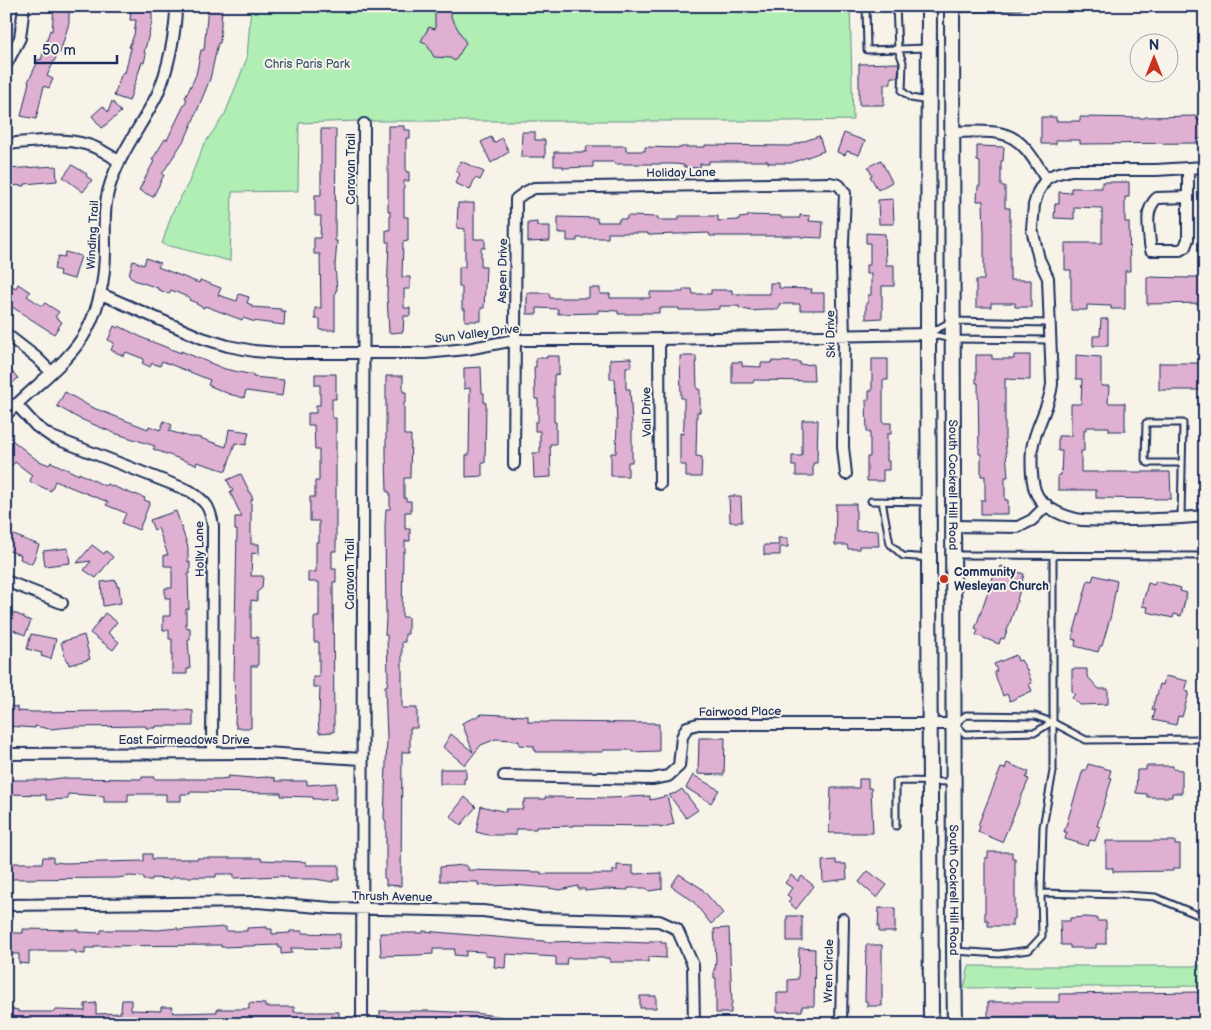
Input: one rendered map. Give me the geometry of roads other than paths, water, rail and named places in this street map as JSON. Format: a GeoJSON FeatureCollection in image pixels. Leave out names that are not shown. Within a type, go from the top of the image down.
{"type":"FeatureCollection","features":[{"type":"Feature","properties":{"kind":"main road","name":"South Cockrell Hill Road"},"geometry":{"type":"LineString","coordinates":[[929,6],[928,502],[931,1024]]}},
{"type":"Feature","properties":{"kind":"main road","name":"South Cockrell Hill Road"},"geometry":{"type":"LineString","coordinates":[[952,8],[955,1024]]}},
{"type":"Feature","properties":{"kind":"street"},"geometry":{"type":"LineString","coordinates":[[6,65],[20,38],[24,6]]}},
{"type":"Feature","properties":{"kind":"street","name":"Winding Trail"},"geometry":{"type":"LineString","coordinates":[[6,415],[76,346],[87,330],[102,294],[105,251],[104,219],[109,187],[119,162],[157,94],[171,49],[176,6]]}},
{"type":"Feature","properties":{"kind":"street","name":"Caravan Trail"},"geometry":{"type":"LineString","coordinates":[[362,1024],[364,124]]}},
{"type":"Feature","properties":{"kind":"street"},"geometry":{"type":"LineString","coordinates":[[951,132],[1003,134],[1014,139],[1026,150],[1046,180]]}},
{"type":"Feature","properties":{"kind":"street"},"geometry":{"type":"LineString","coordinates":[[6,144],[50,141],[84,143],[105,152],[119,162]]}},
{"type":"Feature","properties":{"kind":"street"},"geometry":{"type":"LineString","coordinates":[[1205,167],[1071,170],[1056,174],[1046,180],[1038,192],[1034,205],[1032,229],[1039,259],[1048,278],[1052,384],[1051,397],[1037,428],[1032,448],[1032,466],[1036,495],[1056,512],[1081,520],[1181,519],[1205,516]]}},
{"type":"Feature","properties":{"kind":"street"},"geometry":{"type":"LineString","coordinates":[[1188,168],[1188,197],[1188,239],[1185,247],[1180,250],[1151,250],[1148,210],[1151,203],[1157,198],[1188,197]]}},
{"type":"Feature","properties":{"kind":"street","name":"Holiday Lane"},"geometry":{"type":"LineString","coordinates":[[516,199],[534,188],[830,183],[839,185],[845,193]]}},
{"type":"Feature","properties":{"kind":"street","name":"Ski Drive"},"geometry":{"type":"LineString","coordinates":[[845,193],[842,267],[844,336],[843,447],[846,474]]}},
{"type":"Feature","properties":{"kind":"street","name":"Aspen Drive"},"geometry":{"type":"LineString","coordinates":[[514,464],[516,199]]}},
{"type":"Feature","properties":{"kind":"street","name":"Sun Valley Drive"},"geometry":{"type":"LineString","coordinates":[[102,294],[202,338],[228,346],[279,353],[425,353],[467,349],[515,340],[928,334]]}},
{"type":"Feature","properties":{"kind":"street"},"geometry":{"type":"LineString","coordinates":[[6,334],[37,358],[51,372]]}},
{"type":"Feature","properties":{"kind":"street","name":"Vail Drive"},"geometry":{"type":"LineString","coordinates":[[659,339],[660,484]]}},
{"type":"Feature","properties":{"kind":"street","name":"Holly Lane"},"geometry":{"type":"LineString","coordinates":[[16,404],[36,426],[52,437],[190,491],[205,501],[211,513],[214,526],[212,753]]}},
{"type":"Feature","properties":{"kind":"street"},"geometry":{"type":"LineString","coordinates":[[953,526],[1018,527],[1032,520],[1047,505]]}},
{"type":"Feature","properties":{"kind":"street"},"geometry":{"type":"LineString","coordinates":[[6,581],[62,603]]}},
{"type":"Feature","properties":{"kind":"street","name":"Fairwood Place"},"geometry":{"type":"LineString","coordinates":[[504,776],[652,778],[668,776],[679,766],[684,732],[687,727],[698,724],[955,724]]}},
{"type":"Feature","properties":{"kind":"street","name":"East Fairmeadows Drive"},"geometry":{"type":"LineString","coordinates":[[6,754],[265,752],[362,759]]}},
{"type":"Feature","properties":{"kind":"street","name":"Thrush Avenue"},"geometry":{"type":"LineString","coordinates":[[6,905],[257,902],[324,908],[483,911],[539,918],[659,921],[677,929],[692,965],[694,1024]]}},
{"type":"Feature","properties":{"kind":"street","name":"Wren Circle"},"geometry":{"type":"LineString","coordinates":[[841,1024],[843,919]]}},
{"type":"Feature","properties":{"kind":"lane"},"geometry":{"type":"LineString","coordinates":[[866,6],[867,50],[929,48]]}},
{"type":"Feature","properties":{"kind":"lane"},"geometry":{"type":"LineString","coordinates":[[896,6],[898,49],[903,62],[902,91],[911,98],[929,101]]}},
{"type":"Feature","properties":{"kind":"lane"},"geometry":{"type":"LineString","coordinates":[[952,8],[1020,6]]}},
{"type":"Feature","properties":{"kind":"lane"},"geometry":{"type":"LineString","coordinates":[[928,334],[952,321],[1050,323]]}},
{"type":"Feature","properties":{"kind":"lane"},"geometry":{"type":"LineString","coordinates":[[928,334],[952,339],[1050,340]]}},
{"type":"Feature","properties":{"kind":"lane"},"geometry":{"type":"LineString","coordinates":[[1181,519],[1183,424],[1146,424],[1145,460],[1148,463],[1182,463]]}},
{"type":"Feature","properties":{"kind":"lane"},"geometry":{"type":"LineString","coordinates":[[871,501],[928,502]]}},
{"type":"Feature","properties":{"kind":"lane"},"geometry":{"type":"LineString","coordinates":[[882,501],[890,544],[903,556],[929,558]]}},
{"type":"Feature","properties":{"kind":"lane"},"geometry":{"type":"LineString","coordinates":[[953,555],[1205,556]]}},
{"type":"Feature","properties":{"kind":"lane"},"geometry":{"type":"LineString","coordinates":[[954,951],[999,954],[1029,950],[1042,936],[1043,827],[1053,771],[1053,555]]}},
{"type":"Feature","properties":{"kind":"lane"},"geometry":{"type":"LineString","coordinates":[[1052,722],[1036,732],[1019,733],[965,734],[955,724],[966,715],[1035,716],[1052,722],[1086,740],[1205,739]]}},
{"type":"Feature","properties":{"kind":"lane"},"geometry":{"type":"LineString","coordinates":[[896,826],[896,782],[902,780],[954,782]]}},
{"type":"Feature","properties":{"kind":"lane"},"geometry":{"type":"LineString","coordinates":[[1041,893],[1155,897],[1205,918]]}},
{"type":"Feature","properties":{"kind":"place","name":"Community Wesleyan Church"},"geometry":{"type":"Point","coordinates":[944,579]}},
{"type":"Feature","properties":{"kind":"park label","name":"Chris Paris Park"},"geometry":{"type":"Point","coordinates":[307,64]}}]}
